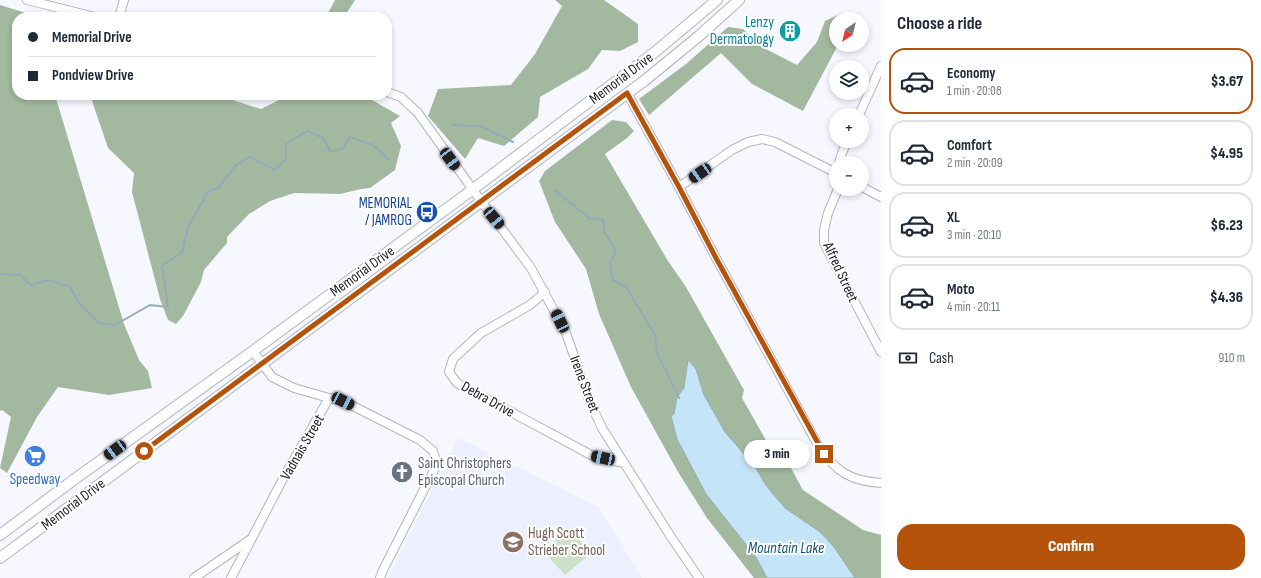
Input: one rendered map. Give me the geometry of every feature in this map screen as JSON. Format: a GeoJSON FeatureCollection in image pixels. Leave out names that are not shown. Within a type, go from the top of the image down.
{"type":"FeatureCollection","features":[{"type":"Feature","properties":{"kind":"main road","name":"Memorial Drive"},"geometry":{"type":"LineString","coordinates":[[0,535],[472,190],[655,52],[718,0]]}},
{"type":"Feature","properties":{"kind":"main road","name":"Memorial Drive"},"geometry":{"type":"LineString","coordinates":[[0,558],[627,93],[674,57],[739,0]]}},
{"type":"Feature","properties":{"kind":"street"},"geometry":{"type":"LineString","coordinates":[[27,0],[75,12]]}},
{"type":"Feature","properties":{"kind":"street"},"geometry":{"type":"LineString","coordinates":[[120,12],[124,0]]}},
{"type":"Feature","properties":{"kind":"street"},"geometry":{"type":"LineString","coordinates":[[862,108],[881,66]]}},
{"type":"Feature","properties":{"kind":"street"},"geometry":{"type":"LineString","coordinates":[[627,93],[798,410],[828,461],[842,472],[855,479],[881,483]]}},
{"type":"Feature","properties":{"kind":"street","name":"Irene Street"},"geometry":{"type":"LineString","coordinates":[[392,94],[401,97],[415,109],[480,202],[500,225],[531,268],[546,292],[566,333],[590,402],[602,428],[699,578]]}},
{"type":"Feature","properties":{"kind":"street"},"geometry":{"type":"LineString","coordinates":[[679,187],[732,150],[748,142],[762,139],[775,142],[829,169]]}},
{"type":"Feature","properties":{"kind":"street"},"geometry":{"type":"LineString","coordinates":[[869,191],[881,197]]}},
{"type":"Feature","properties":{"kind":"street","name":"Alfred Street"},"geometry":{"type":"LineString","coordinates":[[835,196],[828,213],[824,230],[824,243],[881,352]]}},
{"type":"Feature","properties":{"kind":"street","name":"Debra Drive"},"geometry":{"type":"LineString","coordinates":[[546,292],[530,305],[481,333],[454,359],[449,372],[457,383],[593,456],[624,463]]}},
{"type":"Feature","properties":{"kind":"street","name":"Vadnais Street"},"geometry":{"type":"LineString","coordinates":[[231,578],[285,475],[329,398],[294,388],[272,377],[253,351]]}},
{"type":"Feature","properties":{"kind":"street"},"geometry":{"type":"LineString","coordinates":[[329,398],[343,401],[420,440],[433,451],[435,458],[434,470],[380,578]]}},
{"type":"Feature","properties":{"kind":"street"},"geometry":{"type":"LineString","coordinates":[[194,578],[252,538]]}},
{"type":"Feature","properties":{"kind":"shaded area","name":"Hugh Scott Strieber School"},"geometry":{"type":"Polygon","coordinates":[[[458,438],[598,507],[642,578],[388,578],[458,438]]]}},
{"type":"Feature","properties":{"kind":"green space"},"geometry":{"type":"Polygon","coordinates":[[[335,0],[355,0],[347,12],[329,12],[335,0]]]}},
{"type":"Feature","properties":{"kind":"green space"},"geometry":{"type":"Polygon","coordinates":[[[555,0],[604,0],[638,24],[638,42],[620,51],[602,50],[588,69],[540,97],[538,117],[504,146],[478,138],[465,159],[428,116],[438,89],[511,85],[535,54],[562,6],[555,0]]]}},
{"type":"Feature","properties":{"kind":"green space"},"geometry":{"type":"Polygon","coordinates":[[[0,5],[23,12],[12,12],[12,100],[57,100],[124,324],[139,360],[148,371],[152,388],[109,395],[58,387],[37,417],[7,473],[0,468],[11,417],[2,410],[0,411],[0,5]]]}},
{"type":"Feature","properties":{"kind":"green space"},"geometry":{"type":"Polygon","coordinates":[[[829,19],[829,52],[834,52],[803,111],[752,84],[721,53],[649,115],[639,99],[686,64],[728,27],[743,29],[762,47],[797,65],[817,42],[825,21],[829,19]]]}},
{"type":"Feature","properties":{"kind":"green space"},"geometry":{"type":"Polygon","coordinates":[[[92,100],[233,100],[261,109],[279,100],[372,100],[400,116],[391,123],[401,146],[395,170],[370,188],[340,194],[294,193],[270,201],[249,214],[227,237],[227,243],[204,270],[201,282],[183,316],[176,324],[168,320],[160,299],[132,192],[134,173],[108,148],[92,100]]]}},
{"type":"Feature","properties":{"kind":"green space"},"geometry":{"type":"Polygon","coordinates":[[[612,120],[626,122],[634,131],[605,154],[668,261],[686,287],[744,390],[742,398],[771,449],[791,468],[803,490],[863,530],[881,535],[881,578],[855,578],[834,547],[820,532],[785,508],[765,484],[756,468],[725,432],[704,395],[696,369],[688,360],[684,388],[677,397],[674,414],[677,439],[706,494],[756,557],[767,578],[754,578],[707,518],[678,472],[631,387],[599,314],[586,269],[555,222],[539,181],[545,171],[612,120]]]}},
{"type":"Feature","properties":{"kind":"green space"},"geometry":{"type":"Polygon","coordinates":[[[569,528],[591,553],[565,575],[544,552],[569,528]]]}},
{"type":"Feature","properties":{"kind":"water","name":"Mountain Lake"},"geometry":{"type":"Polygon","coordinates":[[[688,360],[696,369],[704,395],[725,432],[756,468],[765,484],[785,508],[820,532],[834,547],[855,578],[767,578],[756,557],[706,494],[677,439],[671,416],[674,414],[677,397],[684,388],[688,360]]]}},
{"type":"Feature","properties":{"kind":"waterway"},"geometry":{"type":"LineString","coordinates":[[453,125],[481,126],[513,142]]}},
{"type":"Feature","properties":{"kind":"waterway"},"geometry":{"type":"LineString","coordinates":[[0,274],[20,275],[31,285],[49,280],[70,287],[79,303],[99,323],[115,325],[150,305],[168,307],[162,266],[182,252],[188,227],[208,192],[219,187],[236,165],[250,157],[275,170],[286,159],[286,144],[307,131],[323,138],[330,151],[343,149],[349,137],[373,145],[389,160]]}},
{"type":"Feature","properties":{"kind":"waterway"},"geometry":{"type":"LineString","coordinates":[[554,190],[589,218],[603,220],[605,233],[616,251],[610,263],[613,280],[626,287],[655,335],[657,353],[679,398]]}},
{"type":"Feature","properties":{"kind":"place","name":"Lenzy Dermatology"},"geometry":{"type":"Point","coordinates":[790,31]}},
{"type":"Feature","properties":{"kind":"place","name":"MEMORIAL / JAMROG"},"geometry":{"type":"Point","coordinates":[427,212]}},
{"type":"Feature","properties":{"kind":"place","name":"Speedway"},"geometry":{"type":"Point","coordinates":[35,456]}},
{"type":"Feature","properties":{"kind":"place","name":"Saint Christophers Episcopal Church"},"geometry":{"type":"Point","coordinates":[402,472]}},
{"type":"Feature","properties":{"kind":"place","name":"Hugh Scott Strieber School"},"geometry":{"type":"Point","coordinates":[513,542]}},
{"type":"Feature","properties":{"kind":"route"},"geometry":{"type":"LineString","coordinates":[[144,451],[627,93],[802,417],[824,454]]}}]}
